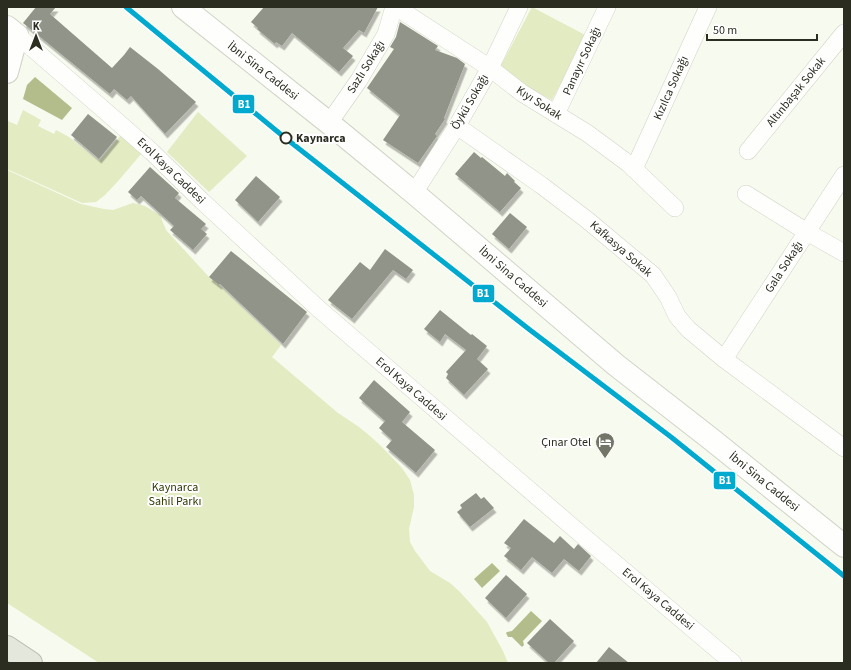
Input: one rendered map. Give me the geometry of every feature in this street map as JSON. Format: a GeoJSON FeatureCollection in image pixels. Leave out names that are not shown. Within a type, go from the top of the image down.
{"type":"FeatureCollection","features":[{"type":"Feature","properties":{"kind":"highway"},"geometry":{"type":"LineString","coordinates":[[7,647],[31,663]]}},
{"type":"Feature","properties":{"kind":"street","name":"İbni Sina Caddesi"},"geometry":{"type":"LineString","coordinates":[[183,7],[330,123],[616,365],[844,546]]}},
{"type":"Feature","properties":{"kind":"street","name":"Sazlı Sokağı"},"geometry":{"type":"LineString","coordinates":[[330,123],[359,80],[386,34],[395,7]]}},
{"type":"Feature","properties":{"kind":"street","name":"Kıyı Sokak"},"geometry":{"type":"LineString","coordinates":[[395,7],[490,68],[522,93],[587,134],[629,164],[675,208]]}},
{"type":"Feature","properties":{"kind":"street","name":"Öykü Sokağı"},"geometry":{"type":"LineString","coordinates":[[414,193],[457,126],[490,68],[510,29],[519,7]]}},
{"type":"Feature","properties":{"kind":"street","name":"Panayır Sokağı"},"geometry":{"type":"LineString","coordinates":[[556,114],[607,7]]}},
{"type":"Feature","properties":{"kind":"street","name":"Kızılca Sokağı"},"geometry":{"type":"LineString","coordinates":[[634,169],[708,7]]}},
{"type":"Feature","properties":{"kind":"street"},"geometry":{"type":"LineString","coordinates":[[7,72],[12,31]]}},
{"type":"Feature","properties":{"kind":"street","name":"Erol Kaya Caddesi"},"geometry":{"type":"LineString","coordinates":[[12,31],[152,152],[202,201],[320,310],[733,663]]}},
{"type":"Feature","properties":{"kind":"street","name":"Altınbaşak Sokak"},"geometry":{"type":"LineString","coordinates":[[748,151],[844,32]]}},
{"type":"Feature","properties":{"kind":"street","name":"Kafkasya Sokak"},"geometry":{"type":"LineString","coordinates":[[457,126],[586,218],[653,275],[668,298],[677,316],[688,329],[724,359],[842,440]]}},
{"type":"Feature","properties":{"kind":"street","name":"Gala Sokağı"},"geometry":{"type":"LineString","coordinates":[[724,359],[844,175]]}},
{"type":"Feature","properties":{"kind":"street"},"geometry":{"type":"LineString","coordinates":[[746,194],[844,253]]}},
{"type":"Feature","properties":{"kind":"green space"},"geometry":{"type":"Polygon","coordinates":[[[532,7],[587,36],[552,100],[498,71],[532,7]]]}},
{"type":"Feature","properties":{"kind":"green space"},"geometry":{"type":"Polygon","coordinates":[[[23,110],[41,120],[38,126],[54,134],[56,130],[69,137],[99,161],[121,135],[142,153],[105,195],[96,202],[82,203],[7,169],[8,121],[17,125],[23,110]]]}},
{"type":"Feature","properties":{"kind":"green space"},"geometry":{"type":"Polygon","coordinates":[[[198,112],[247,156],[209,192],[167,152],[198,112]]]}},
{"type":"Feature","properties":{"kind":"green space","name":"Kaynarca Sahil Parkı"},"geometry":{"type":"Polygon","coordinates":[[[7,170],[81,204],[113,210],[133,203],[145,206],[160,215],[166,230],[208,276],[281,345],[272,357],[338,413],[370,436],[402,468],[410,480],[414,495],[414,507],[409,529],[410,542],[430,571],[450,583],[487,622],[508,663],[99,663],[7,603],[7,170]]]}},
{"type":"Feature","properties":{"kind":"shaded area"},"geometry":{"type":"Polygon","coordinates":[[[35,77],[72,108],[62,120],[23,99],[27,85],[35,77]]]}},
{"type":"Feature","properties":{"kind":"shaded area"},"geometry":{"type":"Polygon","coordinates":[[[492,563],[500,571],[482,588],[474,579],[492,563]]]}},
{"type":"Feature","properties":{"kind":"shaded area"},"geometry":{"type":"Polygon","coordinates":[[[531,611],[542,621],[523,641],[524,645],[522,647],[512,637],[508,637],[506,633],[512,631],[531,611]]]}},
{"type":"Feature","properties":{"kind":"building"},"geometry":{"type":"Polygon","coordinates":[[[36,7],[56,7],[50,14],[112,68],[130,47],[196,102],[165,134],[131,96],[127,100],[114,89],[110,94],[23,23],[36,7]]]}},
{"type":"Feature","properties":{"kind":"building"},"geometry":{"type":"Polygon","coordinates":[[[264,7],[378,7],[364,33],[359,30],[343,48],[353,56],[339,72],[292,33],[282,46],[276,42],[275,44],[257,29],[258,28],[251,22],[264,7]]]}},
{"type":"Feature","properties":{"kind":"building"},"geometry":{"type":"Polygon","coordinates":[[[400,22],[438,46],[435,50],[457,58],[465,64],[444,118],[445,119],[435,134],[437,136],[418,163],[383,140],[400,115],[367,88],[394,49],[390,47],[396,37],[400,22]]]}},
{"type":"Feature","properties":{"kind":"building"},"geometry":{"type":"Polygon","coordinates":[[[88,114],[117,137],[99,159],[71,135],[88,114]]]}},
{"type":"Feature","properties":{"kind":"building"},"geometry":{"type":"Polygon","coordinates":[[[474,152],[505,176],[507,173],[521,188],[500,212],[455,174],[474,152]]]}},
{"type":"Feature","properties":{"kind":"building"},"geometry":{"type":"Polygon","coordinates":[[[150,167],[179,193],[175,198],[206,224],[201,229],[207,234],[193,250],[170,230],[174,226],[141,196],[137,200],[128,192],[150,167]]]}},
{"type":"Feature","properties":{"kind":"building"},"geometry":{"type":"Polygon","coordinates":[[[256,176],[280,197],[258,222],[235,200],[256,176]]]}},
{"type":"Feature","properties":{"kind":"building"},"geometry":{"type":"Polygon","coordinates":[[[510,213],[527,227],[509,249],[492,234],[510,213]]]}},
{"type":"Feature","properties":{"kind":"building"},"geometry":{"type":"Polygon","coordinates":[[[385,249],[413,270],[406,279],[393,270],[352,319],[328,300],[360,262],[370,270],[385,249]]]}},
{"type":"Feature","properties":{"kind":"building"},"geometry":{"type":"Polygon","coordinates":[[[231,251],[307,312],[283,344],[220,284],[219,285],[209,277],[231,251]]]}},
{"type":"Feature","properties":{"kind":"building"},"geometry":{"type":"Polygon","coordinates":[[[440,310],[487,346],[477,359],[488,369],[464,395],[446,378],[448,374],[446,372],[466,350],[445,334],[440,342],[424,329],[440,310]]]}},
{"type":"Feature","properties":{"kind":"building"},"geometry":{"type":"Polygon","coordinates":[[[374,380],[410,412],[402,422],[435,450],[416,473],[386,447],[392,440],[379,428],[385,421],[359,398],[374,380]]]}},
{"type":"Feature","properties":{"kind":"building"},"geometry":{"type":"Polygon","coordinates":[[[476,493],[481,499],[484,497],[494,508],[470,527],[457,512],[462,508],[460,505],[476,493]]]}},
{"type":"Feature","properties":{"kind":"building"},"geometry":{"type":"Polygon","coordinates":[[[524,519],[554,543],[560,536],[574,549],[578,544],[591,556],[579,571],[564,559],[552,573],[532,557],[521,570],[504,556],[511,548],[504,543],[524,519]]]}},
{"type":"Feature","properties":{"kind":"building"},"geometry":{"type":"Polygon","coordinates":[[[506,575],[527,594],[506,618],[485,598],[506,575]]]}},
{"type":"Feature","properties":{"kind":"building"},"geometry":{"type":"Polygon","coordinates":[[[550,619],[574,641],[554,663],[549,663],[527,643],[550,619]]]}},
{"type":"Feature","properties":{"kind":"building"},"geometry":{"type":"Polygon","coordinates":[[[609,647],[629,663],[596,663],[609,647]]]}},
{"type":"Feature","properties":{"kind":"transit line","name":"B1"},"geometry":{"type":"LineString","coordinates":[[126,7],[284,137],[530,330],[671,437],[844,576]]}},
{"type":"Feature","properties":{"kind":"place","name":"Kaynarca"},"geometry":{"type":"Point","coordinates":[286,138]}},
{"type":"Feature","properties":{"kind":"place","name":"Çınar Otel"},"geometry":{"type":"Point","coordinates":[605,459]}}]}
